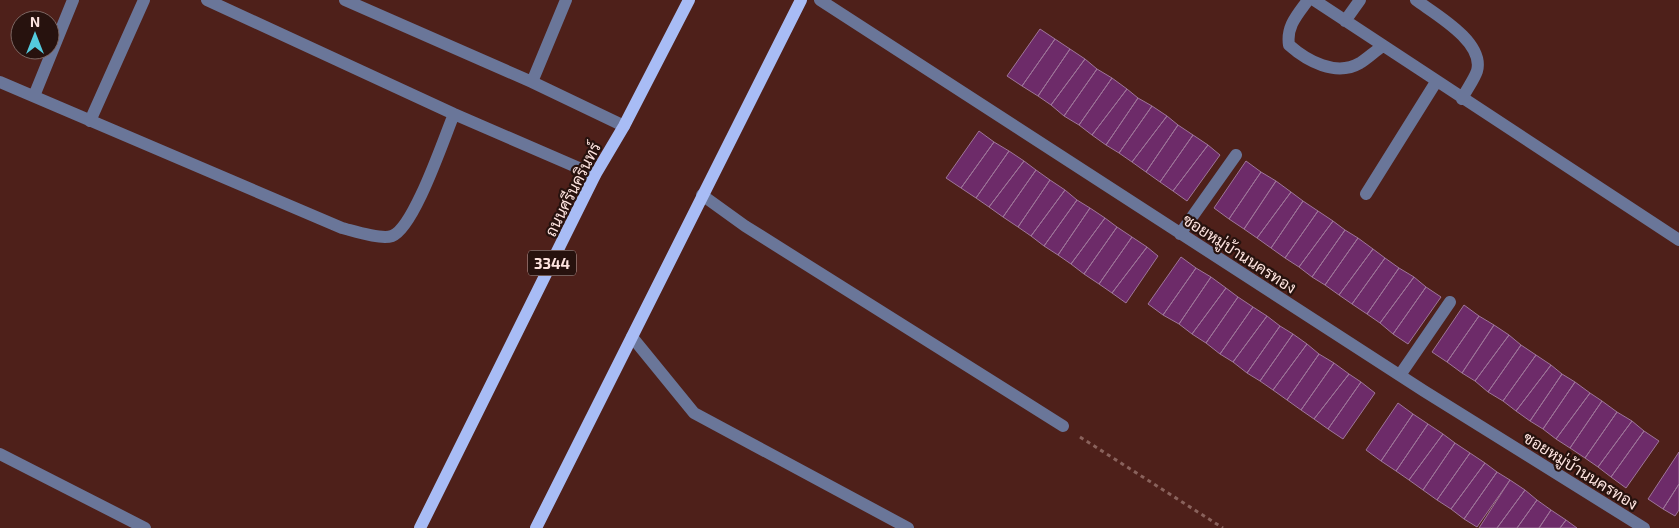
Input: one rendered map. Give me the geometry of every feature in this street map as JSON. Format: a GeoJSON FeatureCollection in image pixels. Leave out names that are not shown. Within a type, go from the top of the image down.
{"type":"FeatureCollection","features":[{"type":"Feature","properties":{"kind":"main road","name":"ถนนศรีนครินทร์"},"geometry":{"type":"LineString","coordinates":[[420,528],[596,175],[624,126],[688,0]]}},
{"type":"Feature","properties":{"kind":"main road"},"geometry":{"type":"LineString","coordinates":[[536,528],[801,0]]}},
{"type":"Feature","properties":{"kind":"street"},"geometry":{"type":"LineString","coordinates":[[34,96],[73,0]]}},
{"type":"Feature","properties":{"kind":"street"},"geometry":{"type":"LineString","coordinates":[[90,121],[144,0]]}},
{"type":"Feature","properties":{"kind":"street"},"geometry":{"type":"LineString","coordinates":[[207,0],[454,114],[596,175]]}},
{"type":"Feature","properties":{"kind":"street"},"geometry":{"type":"LineString","coordinates":[[346,0],[532,82],[624,126]]}},
{"type":"Feature","properties":{"kind":"street"},"geometry":{"type":"LineString","coordinates":[[532,82],[566,0]]}},
{"type":"Feature","properties":{"kind":"street","name":"ซอยหมู่บ้านนครทอง"},"geometry":{"type":"LineString","coordinates":[[820,0],[1400,375],[1644,528]]}},
{"type":"Feature","properties":{"kind":"street"},"geometry":{"type":"LineString","coordinates":[[1308,0],[1293,21],[1287,35],[1289,44],[1300,55],[1319,65],[1346,67],[1359,64],[1383,46]]}},
{"type":"Feature","properties":{"kind":"street"},"geometry":{"type":"LineString","coordinates":[[1314,0],[1679,240]]}},
{"type":"Feature","properties":{"kind":"street"},"geometry":{"type":"LineString","coordinates":[[1345,21],[1360,0]]}},
{"type":"Feature","properties":{"kind":"street"},"geometry":{"type":"LineString","coordinates":[[1416,0],[1456,28],[1470,44],[1477,58],[1477,71],[1462,99]]}},
{"type":"Feature","properties":{"kind":"street"},"geometry":{"type":"LineString","coordinates":[[0,82],[342,228],[382,237],[392,236],[405,225],[418,202],[454,114]]}},
{"type":"Feature","properties":{"kind":"street"},"geometry":{"type":"LineString","coordinates":[[1366,194],[1436,82]]}},
{"type":"Feature","properties":{"kind":"street"},"geometry":{"type":"LineString","coordinates":[[1180,234],[1236,154]]}},
{"type":"Feature","properties":{"kind":"street"},"geometry":{"type":"LineString","coordinates":[[702,195],[745,226],[1062,426]]}},
{"type":"Feature","properties":{"kind":"street"},"geometry":{"type":"LineString","coordinates":[[1400,375],[1450,302]]}},
{"type":"Feature","properties":{"kind":"street"},"geometry":{"type":"LineString","coordinates":[[632,337],[694,414],[908,528]]}},
{"type":"Feature","properties":{"kind":"street"},"geometry":{"type":"LineString","coordinates":[[0,454],[145,528]]}},
{"type":"Feature","properties":{"kind":"path"},"geometry":{"type":"LineString","coordinates":[[1062,426],[1223,528]]}},
{"type":"Feature","properties":{"kind":"building"},"geometry":{"type":"Polygon","coordinates":[[[1040,29],[1055,39],[1022,86],[1007,76],[1040,29]]]}},
{"type":"Feature","properties":{"kind":"building"},"geometry":{"type":"Polygon","coordinates":[[[1055,39],[1070,49],[1038,96],[1022,86],[1055,39]]]}},
{"type":"Feature","properties":{"kind":"building"},"geometry":{"type":"Polygon","coordinates":[[[1070,49],[1085,59],[1051,105],[1038,96],[1070,49]]]}},
{"type":"Feature","properties":{"kind":"building"},"geometry":{"type":"Polygon","coordinates":[[[1085,59],[1097,69],[1064,116],[1051,105],[1085,59]]]}},
{"type":"Feature","properties":{"kind":"building"},"geometry":{"type":"Polygon","coordinates":[[[1097,69],[1112,78],[1079,125],[1064,116],[1097,69]]]}},
{"type":"Feature","properties":{"kind":"building"},"geometry":{"type":"Polygon","coordinates":[[[1112,78],[1127,89],[1092,135],[1079,125],[1112,78]]]}},
{"type":"Feature","properties":{"kind":"building"},"geometry":{"type":"Polygon","coordinates":[[[1127,89],[1138,98],[1106,145],[1092,135],[1127,89]]]}},
{"type":"Feature","properties":{"kind":"building"},"geometry":{"type":"Polygon","coordinates":[[[1138,98],[1152,106],[1119,153],[1106,145],[1138,98]]]}},
{"type":"Feature","properties":{"kind":"building"},"geometry":{"type":"Polygon","coordinates":[[[1152,106],[1167,116],[1132,162],[1119,153],[1152,106]]]}},
{"type":"Feature","properties":{"kind":"building"},"geometry":{"type":"Polygon","coordinates":[[[1167,116],[1178,125],[1146,172],[1132,162],[1167,116]]]}},
{"type":"Feature","properties":{"kind":"building"},"geometry":{"type":"Polygon","coordinates":[[[1178,125],[1193,135],[1160,182],[1146,172],[1178,125]]]}},
{"type":"Feature","properties":{"kind":"building"},"geometry":{"type":"Polygon","coordinates":[[[979,131],[994,142],[961,188],[946,178],[979,131]]]}},
{"type":"Feature","properties":{"kind":"building"},"geometry":{"type":"Polygon","coordinates":[[[1193,135],[1208,145],[1173,191],[1160,182],[1193,135]]]}},
{"type":"Feature","properties":{"kind":"building"},"geometry":{"type":"Polygon","coordinates":[[[994,142],[1009,151],[976,198],[961,188],[994,142]]]}},
{"type":"Feature","properties":{"kind":"building"},"geometry":{"type":"Polygon","coordinates":[[[1208,145],[1220,155],[1187,201],[1173,191],[1208,145]]]}},
{"type":"Feature","properties":{"kind":"building"},"geometry":{"type":"Polygon","coordinates":[[[1009,151],[1024,161],[989,207],[976,198],[1009,151]]]}},
{"type":"Feature","properties":{"kind":"building"},"geometry":{"type":"Polygon","coordinates":[[[1024,161],[1036,170],[1003,217],[989,207],[1024,161]]]}},
{"type":"Feature","properties":{"kind":"building"},"geometry":{"type":"Polygon","coordinates":[[[1246,161],[1261,172],[1229,219],[1214,208],[1246,161]]]}},
{"type":"Feature","properties":{"kind":"building"},"geometry":{"type":"Polygon","coordinates":[[[1036,170],[1050,180],[1018,227],[1003,217],[1036,170]]]}},
{"type":"Feature","properties":{"kind":"building"},"geometry":{"type":"Polygon","coordinates":[[[1261,172],[1276,181],[1244,229],[1229,219],[1261,172]]]}},
{"type":"Feature","properties":{"kind":"building"},"geometry":{"type":"Polygon","coordinates":[[[1050,180],[1065,190],[1031,236],[1018,227],[1050,180]]]}},
{"type":"Feature","properties":{"kind":"building"},"geometry":{"type":"Polygon","coordinates":[[[1276,181],[1291,192],[1257,238],[1244,229],[1276,181]]]}},
{"type":"Feature","properties":{"kind":"building"},"geometry":{"type":"Polygon","coordinates":[[[1065,190],[1077,200],[1044,246],[1031,236],[1065,190]]]}},
{"type":"Feature","properties":{"kind":"building"},"geometry":{"type":"Polygon","coordinates":[[[1291,192],[1303,201],[1271,248],[1257,238],[1291,192]]]}},
{"type":"Feature","properties":{"kind":"building"},"geometry":{"type":"Polygon","coordinates":[[[1077,200],[1090,208],[1058,255],[1044,246],[1077,200]]]}},
{"type":"Feature","properties":{"kind":"building"},"geometry":{"type":"Polygon","coordinates":[[[1303,201],[1318,211],[1285,258],[1271,248],[1303,201]]]}},
{"type":"Feature","properties":{"kind":"building"},"geometry":{"type":"Polygon","coordinates":[[[1090,208],[1105,218],[1071,264],[1058,255],[1090,208]]]}},
{"type":"Feature","properties":{"kind":"building"},"geometry":{"type":"Polygon","coordinates":[[[1318,211],[1333,221],[1299,267],[1285,258],[1318,211]]]}},
{"type":"Feature","properties":{"kind":"building"},"geometry":{"type":"Polygon","coordinates":[[[1105,218],[1117,227],[1084,274],[1071,264],[1105,218]]]}},
{"type":"Feature","properties":{"kind":"building"},"geometry":{"type":"Polygon","coordinates":[[[1333,221],[1345,230],[1312,277],[1299,267],[1333,221]]]}},
{"type":"Feature","properties":{"kind":"building"},"geometry":{"type":"Polygon","coordinates":[[[1117,227],[1132,237],[1099,284],[1084,274],[1117,227]]]}},
{"type":"Feature","properties":{"kind":"building"},"geometry":{"type":"Polygon","coordinates":[[[1345,230],[1358,238],[1325,285],[1312,277],[1345,230]]]}},
{"type":"Feature","properties":{"kind":"building"},"geometry":{"type":"Polygon","coordinates":[[[1132,237],[1147,247],[1112,293],[1099,284],[1132,237]]]}},
{"type":"Feature","properties":{"kind":"building"},"geometry":{"type":"Polygon","coordinates":[[[1358,238],[1373,249],[1339,295],[1325,285],[1358,238]]]}},
{"type":"Feature","properties":{"kind":"building"},"geometry":{"type":"Polygon","coordinates":[[[1147,247],[1158,256],[1126,303],[1112,293],[1147,247]]]}},
{"type":"Feature","properties":{"kind":"building"},"geometry":{"type":"Polygon","coordinates":[[[1373,249],[1385,258],[1352,304],[1339,295],[1373,249]]]}},
{"type":"Feature","properties":{"kind":"building"},"geometry":{"type":"Polygon","coordinates":[[[1181,257],[1196,268],[1163,315],[1148,304],[1181,257]]]}},
{"type":"Feature","properties":{"kind":"building"},"geometry":{"type":"Polygon","coordinates":[[[1385,258],[1399,268],[1367,314],[1352,304],[1385,258]]]}},
{"type":"Feature","properties":{"kind":"building"},"geometry":{"type":"Polygon","coordinates":[[[1196,268],[1211,277],[1179,324],[1163,315],[1196,268]]]}},
{"type":"Feature","properties":{"kind":"building"},"geometry":{"type":"Polygon","coordinates":[[[1399,268],[1414,277],[1380,323],[1367,314],[1399,268]]]}},
{"type":"Feature","properties":{"kind":"building"},"geometry":{"type":"Polygon","coordinates":[[[1211,277],[1226,288],[1192,334],[1179,324],[1211,277]]]}},
{"type":"Feature","properties":{"kind":"building"},"geometry":{"type":"Polygon","coordinates":[[[1414,277],[1426,287],[1393,334],[1380,323],[1414,277]]]}},
{"type":"Feature","properties":{"kind":"building"},"geometry":{"type":"Polygon","coordinates":[[[1426,287],[1441,297],[1408,344],[1393,334],[1426,287]]]}},
{"type":"Feature","properties":{"kind":"building"},"geometry":{"type":"Polygon","coordinates":[[[1226,288],[1238,297],[1206,343],[1192,334],[1226,288]]]}},
{"type":"Feature","properties":{"kind":"building"},"geometry":{"type":"Polygon","coordinates":[[[1238,297],[1253,307],[1220,354],[1206,343],[1238,297]]]}},
{"type":"Feature","properties":{"kind":"building"},"geometry":{"type":"Polygon","coordinates":[[[1464,305],[1479,316],[1447,362],[1432,352],[1464,305]]]}},
{"type":"Feature","properties":{"kind":"building"},"geometry":{"type":"Polygon","coordinates":[[[1253,307],[1267,316],[1233,362],[1220,354],[1253,307]]]}},
{"type":"Feature","properties":{"kind":"building"},"geometry":{"type":"Polygon","coordinates":[[[1267,316],[1280,326],[1247,373],[1233,362],[1267,316]]]}},
{"type":"Feature","properties":{"kind":"building"},"geometry":{"type":"Polygon","coordinates":[[[1479,316],[1494,325],[1462,373],[1447,362],[1479,316]]]}},
{"type":"Feature","properties":{"kind":"building"},"geometry":{"type":"Polygon","coordinates":[[[1494,325],[1509,335],[1475,381],[1462,373],[1494,325]]]}},
{"type":"Feature","properties":{"kind":"building"},"geometry":{"type":"Polygon","coordinates":[[[1280,326],[1293,334],[1260,381],[1247,373],[1280,326]]]}},
{"type":"Feature","properties":{"kind":"building"},"geometry":{"type":"Polygon","coordinates":[[[1293,334],[1307,344],[1273,390],[1260,381],[1293,334]]]}},
{"type":"Feature","properties":{"kind":"building"},"geometry":{"type":"Polygon","coordinates":[[[1509,335],[1521,345],[1488,392],[1475,381],[1509,335]]]}},
{"type":"Feature","properties":{"kind":"building"},"geometry":{"type":"Polygon","coordinates":[[[1307,344],[1319,354],[1287,400],[1273,390],[1307,344]]]}},
{"type":"Feature","properties":{"kind":"building"},"geometry":{"type":"Polygon","coordinates":[[[1521,345],[1536,355],[1503,401],[1488,392],[1521,345]]]}},
{"type":"Feature","properties":{"kind":"building"},"geometry":{"type":"Polygon","coordinates":[[[1319,354],[1334,363],[1301,410],[1287,400],[1319,354]]]}},
{"type":"Feature","properties":{"kind":"building"},"geometry":{"type":"Polygon","coordinates":[[[1536,355],[1551,365],[1516,411],[1503,401],[1536,355]]]}},
{"type":"Feature","properties":{"kind":"building"},"geometry":{"type":"Polygon","coordinates":[[[1334,363],[1349,374],[1314,419],[1301,410],[1334,363]]]}},
{"type":"Feature","properties":{"kind":"building"},"geometry":{"type":"Polygon","coordinates":[[[1551,365],[1562,374],[1530,421],[1516,411],[1551,365]]]}},
{"type":"Feature","properties":{"kind":"building"},"geometry":{"type":"Polygon","coordinates":[[[1349,374],[1361,382],[1328,429],[1314,419],[1349,374]]]}},
{"type":"Feature","properties":{"kind":"building"},"geometry":{"type":"Polygon","coordinates":[[[1562,374],[1575,382],[1543,429],[1530,421],[1562,374]]]}},
{"type":"Feature","properties":{"kind":"building"},"geometry":{"type":"Polygon","coordinates":[[[1361,382],[1375,393],[1343,439],[1328,429],[1361,382]]]}},
{"type":"Feature","properties":{"kind":"building"},"geometry":{"type":"Polygon","coordinates":[[[1575,382],[1590,393],[1556,439],[1543,429],[1575,382]]]}},
{"type":"Feature","properties":{"kind":"building"},"geometry":{"type":"Polygon","coordinates":[[[1590,393],[1602,401],[1570,448],[1556,439],[1590,393]]]}},
{"type":"Feature","properties":{"kind":"building"},"geometry":{"type":"Polygon","coordinates":[[[1602,401],[1617,412],[1585,458],[1570,448],[1602,401]]]}},
{"type":"Feature","properties":{"kind":"building"},"geometry":{"type":"Polygon","coordinates":[[[1398,403],[1413,414],[1381,461],[1366,450],[1398,403]]]}},
{"type":"Feature","properties":{"kind":"building"},"geometry":{"type":"Polygon","coordinates":[[[1617,412],[1632,421],[1598,467],[1585,458],[1617,412]]]}},
{"type":"Feature","properties":{"kind":"building"},"geometry":{"type":"Polygon","coordinates":[[[1413,414],[1428,424],[1396,471],[1381,461],[1413,414]]]}},
{"type":"Feature","properties":{"kind":"building"},"geometry":{"type":"Polygon","coordinates":[[[1632,421],[1644,431],[1611,477],[1598,467],[1632,421]]]}},
{"type":"Feature","properties":{"kind":"building"},"geometry":{"type":"Polygon","coordinates":[[[1428,424],[1443,434],[1409,480],[1396,471],[1428,424]]]}},
{"type":"Feature","properties":{"kind":"building"},"geometry":{"type":"Polygon","coordinates":[[[1644,431],[1659,441],[1626,488],[1611,477],[1644,431]]]}},
{"type":"Feature","properties":{"kind":"building"},"geometry":{"type":"Polygon","coordinates":[[[1443,434],[1455,443],[1423,490],[1409,480],[1443,434]]]}},
{"type":"Feature","properties":{"kind":"building"},"geometry":{"type":"Polygon","coordinates":[[[1455,443],[1470,453],[1437,500],[1423,490],[1455,443]]]}},
{"type":"Feature","properties":{"kind":"building"},"geometry":{"type":"Polygon","coordinates":[[[1679,452],[1679,484],[1663,509],[1648,499],[1679,452]]]}},
{"type":"Feature","properties":{"kind":"building"},"geometry":{"type":"Polygon","coordinates":[[[1470,453],[1485,463],[1451,509],[1437,500],[1470,453]]]}},
{"type":"Feature","properties":{"kind":"building"},"geometry":{"type":"Polygon","coordinates":[[[1485,463],[1497,472],[1464,519],[1451,509],[1485,463]]]}},
{"type":"Feature","properties":{"kind":"building"},"geometry":{"type":"Polygon","coordinates":[[[1497,472],[1510,480],[1477,527],[1464,519],[1497,472]]]}},
{"type":"Feature","properties":{"kind":"building"},"geometry":{"type":"Polygon","coordinates":[[[1510,480],[1525,490],[1497,528],[1479,528],[1510,480]]]}},
{"type":"Feature","properties":{"kind":"building"},"geometry":{"type":"Polygon","coordinates":[[[1679,484],[1679,510],[1675,516],[1663,509],[1679,484]]]}},
{"type":"Feature","properties":{"kind":"building"},"geometry":{"type":"Polygon","coordinates":[[[1525,490],[1537,500],[1517,528],[1497,528],[1525,490]]]}},
{"type":"Feature","properties":{"kind":"building"},"geometry":{"type":"Polygon","coordinates":[[[1537,500],[1551,510],[1539,528],[1517,528],[1537,500]]]}},
{"type":"Feature","properties":{"kind":"building"},"geometry":{"type":"Polygon","coordinates":[[[1551,510],[1566,520],[1560,528],[1539,528],[1551,510]]]}},
{"type":"Feature","properties":{"kind":"building"},"geometry":{"type":"Polygon","coordinates":[[[1566,520],[1577,528],[1560,528],[1566,520]]]}}]}
